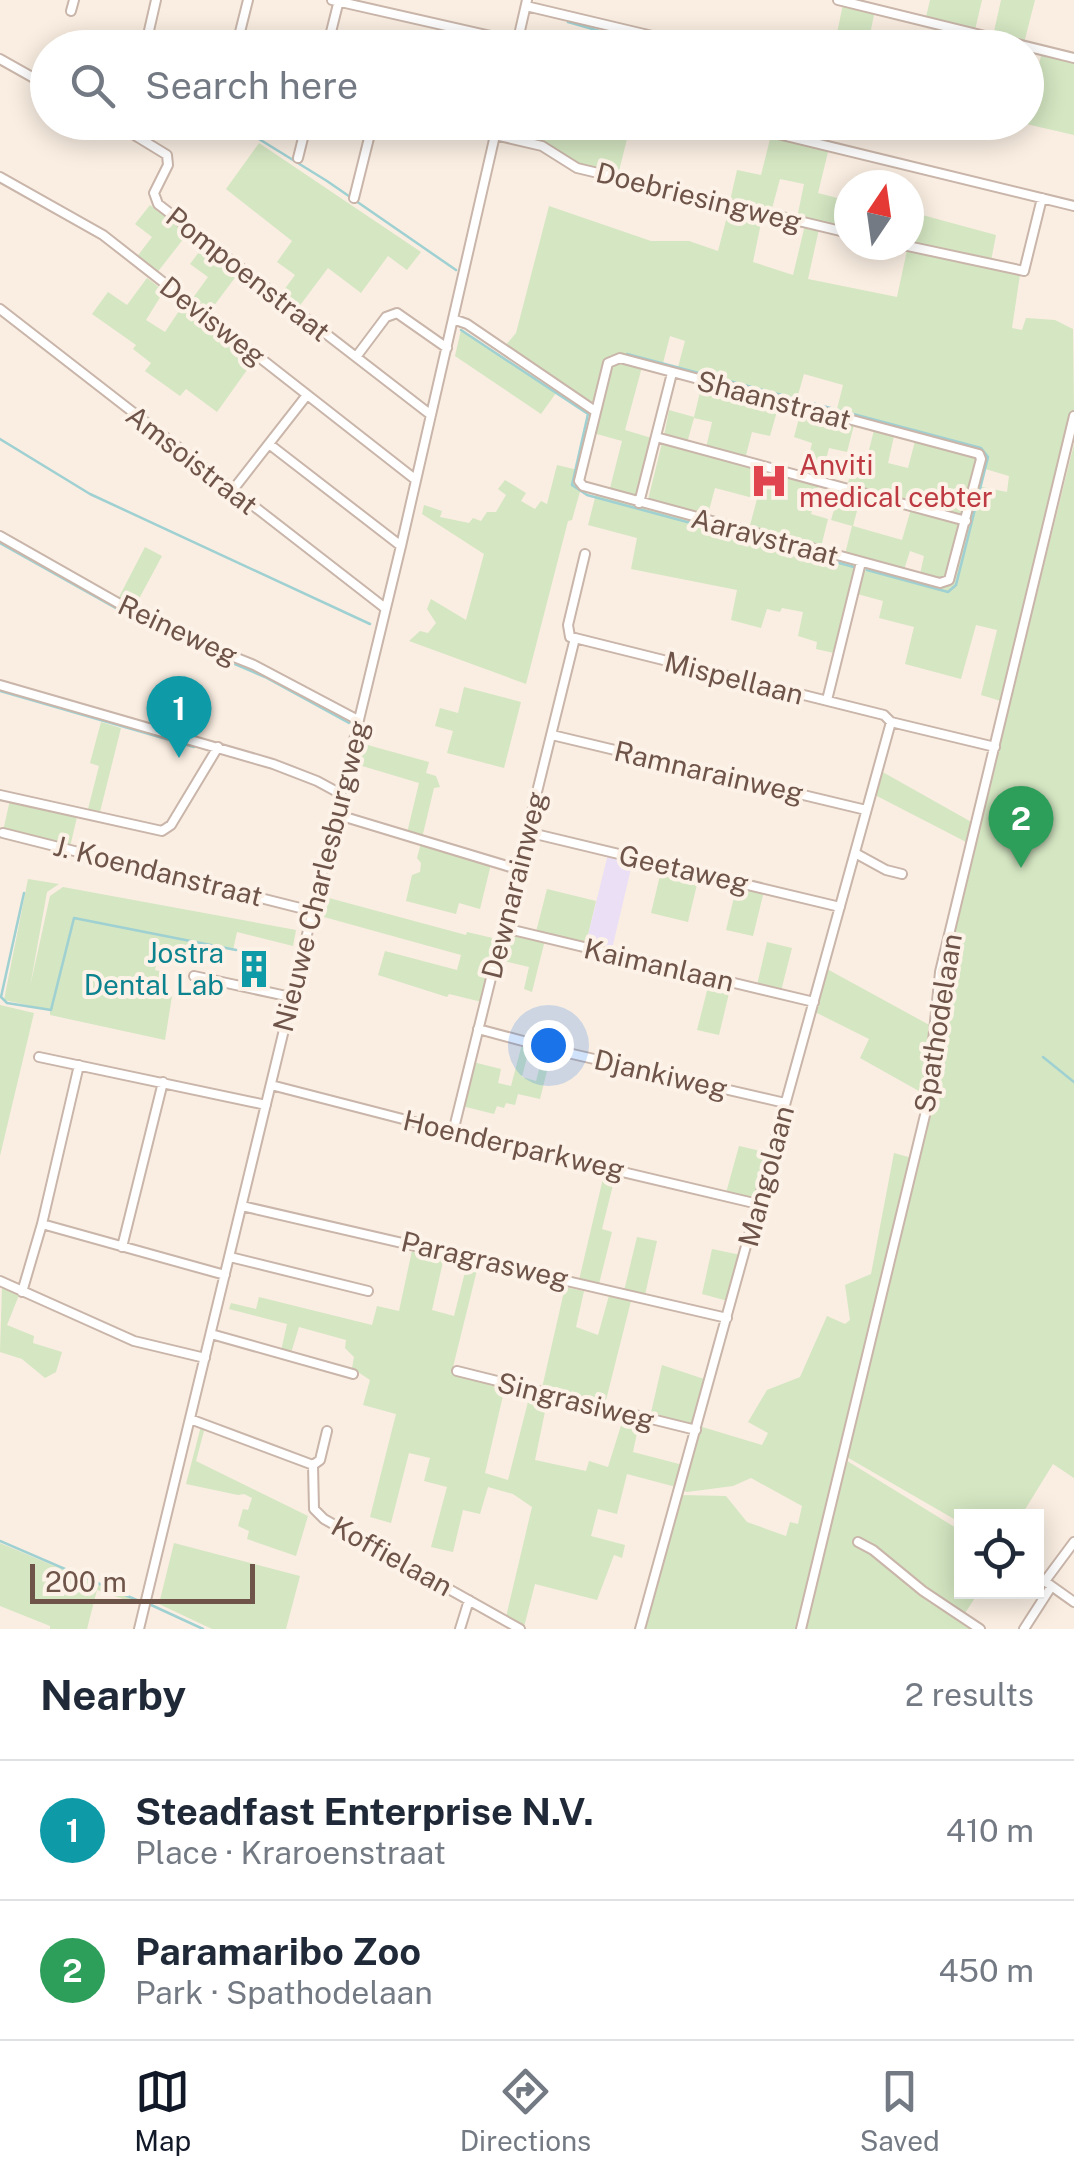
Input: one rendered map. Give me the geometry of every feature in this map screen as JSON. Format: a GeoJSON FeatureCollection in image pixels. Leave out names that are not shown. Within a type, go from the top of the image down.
{"type":"FeatureCollection","features":[{"type":"Feature","properties":{"kind":"street"},"geometry":{"type":"LineString","coordinates":[[71,11],[74,0]]}},
{"type":"Feature","properties":{"kind":"street"},"geometry":{"type":"LineString","coordinates":[[149,30],[156,0]]}},
{"type":"Feature","properties":{"kind":"street"},"geometry":{"type":"LineString","coordinates":[[240,30],[248,0]]}},
{"type":"Feature","properties":{"kind":"street"},"geometry":{"type":"LineString","coordinates":[[330,30],[336,0],[456,30]]}},
{"type":"Feature","properties":{"kind":"street"},"geometry":{"type":"LineString","coordinates":[[838,0],[960,30]]}},
{"type":"Feature","properties":{"kind":"street"},"geometry":{"type":"LineString","coordinates":[[520,30],[527,3],[633,30]]}},
{"type":"Feature","properties":{"kind":"street"},"geometry":{"type":"LineString","coordinates":[[1044,51],[1074,58]]}},
{"type":"Feature","properties":{"kind":"street"},"geometry":{"type":"LineString","coordinates":[[0,59],[30,76]]}},
{"type":"Feature","properties":{"kind":"street","name":"Pompoenstraat"},"geometry":{"type":"LineString","coordinates":[[141,140],[167,156],[168,165],[154,193],[158,204],[432,414]]}},
{"type":"Feature","properties":{"kind":"street"},"geometry":{"type":"LineString","coordinates":[[298,158],[302,140]]}},
{"type":"Feature","properties":{"kind":"street"},"geometry":{"type":"LineString","coordinates":[[354,198],[368,140]]}},
{"type":"Feature","properties":{"kind":"street","name":"Nieuwe Charlesburgweg"},"geometry":{"type":"LineString","coordinates":[[139,1629],[401,546],[494,140]]}},
{"type":"Feature","properties":{"kind":"street","name":"Doebriesingweg"},"geometry":{"type":"LineString","coordinates":[[526,140],[577,168],[834,229]]}},
{"type":"Feature","properties":{"kind":"street"},"geometry":{"type":"LineString","coordinates":[[803,140],[1074,206]]}},
{"type":"Feature","properties":{"kind":"street","name":"Devisweg"},"geometry":{"type":"LineString","coordinates":[[0,177],[103,236],[416,480]]}},
{"type":"Feature","properties":{"kind":"street"},"geometry":{"type":"LineString","coordinates":[[924,250],[1024,272],[1042,198]]}},
{"type":"Feature","properties":{"kind":"street","name":"Amsoistraat"},"geometry":{"type":"LineString","coordinates":[[0,309],[386,608]]}},
{"type":"Feature","properties":{"kind":"street"},"geometry":{"type":"LineString","coordinates":[[356,357],[386,317],[396,313],[447,348]]}},
{"type":"Feature","properties":{"kind":"street"},"geometry":{"type":"LineString","coordinates":[[453,318],[595,411]]}},
{"type":"Feature","properties":{"kind":"street","name":"Shaanstraat"},"geometry":{"type":"LineString","coordinates":[[582,486],[595,411],[612,359],[620,358],[979,454],[981,460],[949,580]]}},
{"type":"Feature","properties":{"kind":"street"},"geometry":{"type":"LineString","coordinates":[[639,503],[672,373]]}},
{"type":"Feature","properties":{"kind":"street"},"geometry":{"type":"LineString","coordinates":[[232,492],[307,395]]}},
{"type":"Feature","properties":{"kind":"street","name":"Spathodelaan"},"geometry":{"type":"LineString","coordinates":[[801,1629],[926,1111],[940,972],[1074,416]]}},
{"type":"Feature","properties":{"kind":"street"},"geometry":{"type":"LineString","coordinates":[[656,437],[966,521]]}},
{"type":"Feature","properties":{"kind":"street"},"geometry":{"type":"LineString","coordinates":[[269,444],[401,546]]}},
{"type":"Feature","properties":{"kind":"street","name":"Aaravstraat"},"geometry":{"type":"LineString","coordinates":[[582,486],[940,583],[949,580]]}},
{"type":"Feature","properties":{"kind":"street","name":"Reineweg"},"geometry":{"type":"LineString","coordinates":[[0,536],[162,628],[254,665],[358,720]]}},
{"type":"Feature","properties":{"kind":"street","name":"Dewnarainweg"},"geometry":{"type":"LineString","coordinates":[[452,1132],[575,638],[570,637],[568,626],[584,554]]}},
{"type":"Feature","properties":{"kind":"street"},"geometry":{"type":"LineString","coordinates":[[827,700],[861,562]]}},
{"type":"Feature","properties":{"kind":"street","name":"Mispellaan"},"geometry":{"type":"LineString","coordinates":[[575,638],[884,714],[890,722],[995,747]]}},
{"type":"Feature","properties":{"kind":"street"},"geometry":{"type":"LineString","coordinates":[[0,685],[283,767],[340,794]]}},
{"type":"Feature","properties":{"kind":"street","name":"Mangolaan"},"geometry":{"type":"LineString","coordinates":[[640,1629],[890,722]]}},
{"type":"Feature","properties":{"kind":"street","name":"Ramnarainweg"},"geometry":{"type":"LineString","coordinates":[[552,735],[866,810]]}},
{"type":"Feature","properties":{"kind":"street"},"geometry":{"type":"LineString","coordinates":[[0,794],[162,831],[171,825],[218,747]]}},
{"type":"Feature","properties":{"kind":"street"},"geometry":{"type":"LineString","coordinates":[[336,814],[518,869]]}},
{"type":"Feature","properties":{"kind":"street","name":"Geetaweg"},"geometry":{"type":"LineString","coordinates":[[527,832],[840,907]]}},
{"type":"Feature","properties":{"kind":"street","name":"J. Koendanstraat"},"geometry":{"type":"LineString","coordinates":[[3,833],[312,910]]}},
{"type":"Feature","properties":{"kind":"street"},"geometry":{"type":"LineString","coordinates":[[855,854],[902,874]]}},
{"type":"Feature","properties":{"kind":"street","name":"Kaimanlaan"},"geometry":{"type":"LineString","coordinates":[[504,928],[814,1002]]}},
{"type":"Feature","properties":{"kind":"street"},"geometry":{"type":"LineString","coordinates":[[194,976],[292,997]]}},
{"type":"Feature","properties":{"kind":"street","name":"Djankiweg"},"geometry":{"type":"LineString","coordinates":[[478,1029],[786,1102]]}},
{"type":"Feature","properties":{"kind":"street"},"geometry":{"type":"LineString","coordinates":[[39,1057],[266,1104]]}},
{"type":"Feature","properties":{"kind":"street"},"geometry":{"type":"LineString","coordinates":[[22,1292],[79,1065]]}},
{"type":"Feature","properties":{"kind":"street"},"geometry":{"type":"LineString","coordinates":[[122,1247],[163,1082]]}},
{"type":"Feature","properties":{"kind":"street","name":"Hoenderparkweg"},"geometry":{"type":"LineString","coordinates":[[271,1085],[758,1204]]}},
{"type":"Feature","properties":{"kind":"street","name":"Paragrasweg"},"geometry":{"type":"LineString","coordinates":[[242,1206],[727,1318]]}},
{"type":"Feature","properties":{"kind":"street"},"geometry":{"type":"LineString","coordinates":[[42,1224],[225,1276]]}},
{"type":"Feature","properties":{"kind":"street"},"geometry":{"type":"LineString","coordinates":[[230,1257],[368,1291]]}},
{"type":"Feature","properties":{"kind":"street"},"geometry":{"type":"LineString","coordinates":[[0,1282],[134,1341],[206,1358]]}},
{"type":"Feature","properties":{"kind":"street"},"geometry":{"type":"LineString","coordinates":[[210,1334],[353,1374]]}},
{"type":"Feature","properties":{"kind":"street","name":"Singrasiweg"},"geometry":{"type":"LineString","coordinates":[[457,1371],[696,1430]]}},
{"type":"Feature","properties":{"kind":"street"},"geometry":{"type":"LineString","coordinates":[[190,1419],[313,1465],[320,1460],[327,1431]]}},
{"type":"Feature","properties":{"kind":"street","name":"Koffielaan"},"geometry":{"type":"LineString","coordinates":[[313,1465],[314,1509],[324,1519],[520,1629]]}},
{"type":"Feature","properties":{"kind":"street"},"geometry":{"type":"LineString","coordinates":[[1074,1539],[1044,1581],[1074,1602]]}},
{"type":"Feature","properties":{"kind":"street"},"geometry":{"type":"LineString","coordinates":[[858,1542],[980,1629]]}},
{"type":"Feature","properties":{"kind":"street"},"geometry":{"type":"LineString","coordinates":[[1024,1629],[1036,1599]]}},
{"type":"Feature","properties":{"kind":"street"},"geometry":{"type":"LineString","coordinates":[[460,1629],[469,1600]]}},
{"type":"Feature","properties":{"kind":"shaded area"},"geometry":{"type":"Polygon","coordinates":[[[608,854],[633,860],[612,949],[586,943],[608,854]]]}},
{"type":"Feature","properties":{"kind":"green space"},"geometry":{"type":"Polygon","coordinates":[[[930,0],[982,0],[975,30],[926,17],[930,0]]]}},
{"type":"Feature","properties":{"kind":"green space"},"geometry":{"type":"Polygon","coordinates":[[[1001,0],[1035,0],[1027,30],[994,30],[1001,0]]]}},
{"type":"Feature","properties":{"kind":"green space"},"geometry":{"type":"Polygon","coordinates":[[[843,4],[875,10],[871,30],[838,30],[843,4]]]}},
{"type":"Feature","properties":{"kind":"green space"},"geometry":{"type":"Polygon","coordinates":[[[1044,52],[1074,60],[1074,135],[1044,128],[1044,52]]]}},
{"type":"Feature","properties":{"kind":"green space"},"geometry":{"type":"Polygon","coordinates":[[[519,140],[627,140],[618,175],[576,164],[519,140]]]}},
{"type":"Feature","properties":{"kind":"green space"},"geometry":{"type":"Polygon","coordinates":[[[770,140],[804,141],[828,152],[818,193],[834,197],[834,228],[797,218],[804,184],[780,179],[771,212],[730,201],[737,170],[761,175],[770,140]]]}},
{"type":"Feature","properties":{"kind":"green space"},"geometry":{"type":"Polygon","coordinates":[[[259,143],[421,252],[407,270],[388,256],[361,293],[328,268],[298,308],[281,294],[295,275],[277,262],[292,241],[226,189],[259,143]]]}},
{"type":"Feature","properties":{"kind":"green space"},"geometry":{"type":"Polygon","coordinates":[[[150,205],[188,233],[156,274],[136,258],[152,237],[135,224],[150,205]]]}},
{"type":"Feature","properties":{"kind":"green space"},"geometry":{"type":"Polygon","coordinates":[[[730,205],[763,213],[753,262],[793,275],[805,225],[819,229],[808,279],[897,297],[905,260],[924,260],[924,215],[996,235],[991,261],[1021,268],[1012,328],[1022,330],[1026,318],[1055,320],[1073,329],[1074,413],[1004,702],[981,695],[997,630],[976,625],[961,679],[905,664],[914,627],[879,618],[883,601],[850,592],[834,653],[816,649],[817,642],[798,636],[803,612],[767,609],[761,628],[731,620],[737,590],[631,569],[637,538],[588,525],[596,494],[943,587],[954,579],[977,486],[1007,492],[1009,476],[982,468],[983,456],[836,413],[843,385],[804,374],[796,402],[677,371],[685,341],[670,336],[662,367],[611,355],[605,362],[596,400],[591,403],[505,346],[516,333],[549,206],[651,241],[689,241],[718,251],[730,205]]]}},
{"type":"Feature","properties":{"kind":"green space"},"geometry":{"type":"Polygon","coordinates":[[[205,244],[240,271],[207,315],[190,302],[208,277],[190,264],[205,244]]]}},
{"type":"Feature","properties":{"kind":"green space"},"geometry":{"type":"Polygon","coordinates":[[[147,278],[164,291],[146,320],[165,332],[181,308],[252,363],[217,412],[186,389],[180,396],[145,371],[151,363],[133,349],[136,345],[92,314],[108,292],[127,305],[147,278]]]}},
{"type":"Feature","properties":{"kind":"green space"},"geometry":{"type":"Polygon","coordinates":[[[461,330],[556,393],[541,414],[455,356],[461,330]]]}},
{"type":"Feature","properties":{"kind":"green space"},"geometry":{"type":"Polygon","coordinates":[[[619,361],[642,367],[625,430],[655,439],[639,498],[609,492],[622,441],[593,433],[611,365],[619,361]]]}},
{"type":"Feature","properties":{"kind":"green space"},"geometry":{"type":"Polygon","coordinates":[[[702,384],[779,404],[770,436],[752,432],[745,459],[706,448],[712,422],[694,418],[687,443],[664,436],[669,410],[694,417],[702,384]]]}},
{"type":"Feature","properties":{"kind":"green space"},"geometry":{"type":"Polygon","coordinates":[[[801,411],[854,425],[847,452],[829,448],[821,478],[805,474],[812,443],[794,437],[801,411]]]}},
{"type":"Feature","properties":{"kind":"green space"},"geometry":{"type":"Polygon","coordinates":[[[874,430],[894,436],[888,463],[908,468],[915,441],[973,455],[977,463],[963,514],[958,516],[847,486],[856,455],[867,458],[874,430]]]}},
{"type":"Feature","properties":{"kind":"green space"},"geometry":{"type":"Polygon","coordinates":[[[662,443],[819,484],[811,514],[828,519],[821,547],[749,529],[757,499],[715,488],[707,518],[648,500],[662,443]]]}},
{"type":"Feature","properties":{"kind":"green space"},"geometry":{"type":"Polygon","coordinates":[[[1074,444],[1074,1478],[1053,1464],[1025,1509],[954,1509],[954,1519],[845,1456],[928,1116],[942,973],[1074,444]]]}},
{"type":"Feature","properties":{"kind":"green space"},"geometry":{"type":"Polygon","coordinates":[[[557,465],[578,470],[581,488],[572,520],[568,521],[526,684],[409,641],[420,631],[428,633],[436,623],[427,609],[431,599],[466,620],[484,554],[422,514],[424,505],[442,511],[440,517],[469,523],[473,518],[481,521],[487,512],[496,512],[506,495],[498,489],[505,480],[526,493],[521,501],[535,509],[541,501],[547,504],[557,465]]]}},
{"type":"Feature","properties":{"kind":"green space"},"geometry":{"type":"Polygon","coordinates":[[[840,490],[861,496],[853,526],[902,540],[911,509],[960,523],[948,577],[941,580],[920,574],[924,556],[910,551],[904,570],[845,554],[852,526],[831,520],[840,490]]]}},
{"type":"Feature","properties":{"kind":"green space"},"geometry":{"type":"Polygon","coordinates":[[[145,547],[162,556],[134,608],[118,599],[145,547]]]}},
{"type":"Feature","properties":{"kind":"green space"},"geometry":{"type":"Polygon","coordinates":[[[464,687],[521,702],[504,768],[447,753],[453,731],[435,726],[440,708],[458,713],[464,687]]]}},
{"type":"Feature","properties":{"kind":"green space"},"geometry":{"type":"Polygon","coordinates":[[[101,722],[121,728],[99,816],[87,813],[99,766],[90,763],[101,722]]]}},
{"type":"Feature","properties":{"kind":"green space"},"geometry":{"type":"Polygon","coordinates":[[[364,744],[429,762],[426,773],[436,776],[440,787],[434,788],[422,838],[407,833],[419,783],[359,765],[364,744]]]}},
{"type":"Feature","properties":{"kind":"green space"},"geometry":{"type":"Polygon","coordinates":[[[879,770],[975,824],[970,844],[873,794],[879,770]]]}},
{"type":"Feature","properties":{"kind":"green space"},"geometry":{"type":"Polygon","coordinates":[[[10,800],[77,817],[70,847],[3,831],[10,800]]]}},
{"type":"Feature","properties":{"kind":"green space"},"geometry":{"type":"Polygon","coordinates":[[[421,843],[491,864],[480,909],[459,903],[456,914],[406,901],[412,875],[420,872],[417,858],[421,843]]]}},
{"type":"Feature","properties":{"kind":"green space"},"geometry":{"type":"Polygon","coordinates":[[[662,867],[699,876],[688,922],[651,913],[662,867]]]}},
{"type":"Feature","properties":{"kind":"green space"},"geometry":{"type":"Polygon","coordinates":[[[28,879],[59,884],[47,892],[30,987],[50,896],[63,887],[296,930],[293,946],[237,932],[233,950],[218,946],[215,964],[159,953],[155,970],[163,972],[159,993],[172,996],[165,1040],[50,1015],[50,1010],[4,1000],[28,879]]]}},
{"type":"Feature","properties":{"kind":"green space"},"geometry":{"type":"Polygon","coordinates":[[[737,885],[764,891],[753,936],[726,930],[737,885]]]}},
{"type":"Feature","properties":{"kind":"green space"},"geometry":{"type":"Polygon","coordinates":[[[547,889],[596,901],[586,943],[536,932],[547,889]]]}},
{"type":"Feature","properties":{"kind":"green space"},"geometry":{"type":"Polygon","coordinates":[[[329,898],[466,935],[467,932],[497,939],[482,1002],[449,994],[447,997],[378,975],[385,951],[457,970],[461,955],[324,917],[329,898]]]}},
{"type":"Feature","properties":{"kind":"green space"},"geometry":{"type":"Polygon","coordinates":[[[509,932],[545,940],[532,992],[524,989],[529,967],[499,960],[509,932]]]}},
{"type":"Feature","properties":{"kind":"green space"},"geometry":{"type":"Polygon","coordinates":[[[767,942],[792,948],[781,991],[757,985],[767,942]]]}},
{"type":"Feature","properties":{"kind":"green space"},"geometry":{"type":"Polygon","coordinates":[[[827,969],[933,1027],[926,1095],[860,1058],[869,1039],[815,1012],[827,969]]]}},
{"type":"Feature","properties":{"kind":"green space"},"geometry":{"type":"Polygon","coordinates":[[[710,979],[731,985],[719,1035],[697,1030],[710,979]]]}},
{"type":"Feature","properties":{"kind":"green space"},"geometry":{"type":"Polygon","coordinates":[[[0,1005],[34,1013],[0,1156],[0,1005]]]}},
{"type":"Feature","properties":{"kind":"green space"},"geometry":{"type":"Polygon","coordinates":[[[522,1044],[530,1046],[522,1077],[536,1081],[544,1050],[552,1051],[540,1099],[518,1094],[515,1105],[497,1106],[494,1114],[462,1106],[473,1062],[501,1069],[498,1083],[511,1086],[522,1044]]]}},
{"type":"Feature","properties":{"kind":"green space"},"geometry":{"type":"Polygon","coordinates":[[[739,1146],[769,1153],[756,1200],[726,1193],[739,1146]]]}},
{"type":"Feature","properties":{"kind":"green space"},"geometry":{"type":"Polygon","coordinates":[[[894,1153],[912,1158],[798,1629],[642,1629],[680,1495],[726,1496],[747,1522],[786,1536],[790,1522],[798,1524],[802,1506],[751,1478],[733,1486],[681,1490],[699,1426],[762,1445],[768,1433],[748,1422],[767,1390],[800,1377],[827,1316],[845,1324],[850,1320],[845,1285],[871,1274],[894,1153]]]}},
{"type":"Feature","properties":{"kind":"green space"},"geometry":{"type":"Polygon","coordinates":[[[605,1170],[616,1173],[602,1229],[612,1232],[599,1284],[579,1280],[605,1170]]]}},
{"type":"Feature","properties":{"kind":"green space"},"geometry":{"type":"Polygon","coordinates":[[[637,1237],[657,1241],[645,1295],[624,1291],[637,1237]]]}},
{"type":"Feature","properties":{"kind":"green space"},"geometry":{"type":"Polygon","coordinates":[[[413,1246],[445,1253],[432,1310],[454,1316],[468,1260],[479,1262],[452,1371],[505,1387],[485,1473],[508,1480],[530,1394],[548,1397],[535,1460],[586,1471],[589,1461],[608,1467],[624,1416],[640,1419],[633,1452],[683,1465],[676,1487],[627,1474],[617,1514],[598,1509],[591,1536],[625,1545],[622,1558],[614,1555],[597,1600],[535,1584],[524,1627],[506,1617],[532,1507],[513,1494],[488,1487],[480,1514],[463,1510],[453,1552],[431,1547],[447,1487],[424,1481],[430,1458],[409,1453],[391,1523],[370,1517],[396,1414],[363,1405],[370,1380],[352,1368],[354,1357],[345,1348],[346,1340],[299,1327],[291,1353],[281,1351],[287,1324],[229,1309],[231,1303],[256,1309],[259,1297],[372,1325],[377,1306],[399,1311],[413,1246]]]}},
{"type":"Feature","properties":{"kind":"green space"},"geometry":{"type":"Polygon","coordinates":[[[712,1249],[741,1255],[728,1301],[702,1294],[712,1249]]]}},
{"type":"Feature","properties":{"kind":"green space"},"geometry":{"type":"Polygon","coordinates":[[[2,1286],[19,1295],[7,1325],[34,1336],[33,1343],[62,1352],[56,1372],[45,1378],[22,1359],[0,1352],[2,1286]]]}},
{"type":"Feature","properties":{"kind":"green space"},"geometry":{"type":"Polygon","coordinates":[[[565,1287],[584,1291],[576,1327],[598,1335],[610,1292],[632,1297],[605,1404],[542,1388],[565,1287]]]}},
{"type":"Feature","properties":{"kind":"green space"},"geometry":{"type":"Polygon","coordinates":[[[662,1365],[707,1380],[692,1424],[650,1417],[662,1365]]]}},
{"type":"Feature","properties":{"kind":"green space"},"geometry":{"type":"Polygon","coordinates":[[[201,1426],[205,1427],[196,1461],[308,1516],[296,1556],[247,1539],[249,1531],[238,1526],[243,1509],[248,1510],[252,1498],[186,1484],[201,1426]]]}},
{"type":"Feature","properties":{"kind":"green space"},"geometry":{"type":"Polygon","coordinates":[[[844,1459],[954,1527],[954,1599],[974,1599],[965,1613],[857,1540],[855,1545],[873,1553],[907,1581],[907,1586],[970,1629],[804,1629],[844,1459]]]}},
{"type":"Feature","properties":{"kind":"green space"},"geometry":{"type":"Polygon","coordinates":[[[0,1543],[130,1598],[129,1601],[97,1590],[87,1629],[50,1629],[0,1606],[0,1543]]]}},
{"type":"Feature","properties":{"kind":"green space"},"geometry":{"type":"Polygon","coordinates":[[[174,1543],[300,1576],[286,1629],[212,1629],[159,1604],[174,1543]]]}},
{"type":"Feature","properties":{"kind":"waterway"},"geometry":{"type":"LineString","coordinates":[[568,22],[596,30]]}},
{"type":"Feature","properties":{"kind":"waterway"},"geometry":{"type":"LineString","coordinates":[[261,140],[456,270]]}},
{"type":"Feature","properties":{"kind":"waterway"},"geometry":{"type":"LineString","coordinates":[[461,330],[588,414],[572,485],[587,495],[854,567]]}},
{"type":"Feature","properties":{"kind":"waterway"},"geometry":{"type":"LineString","coordinates":[[627,354],[981,448],[988,457],[956,585],[948,592],[867,570]]}},
{"type":"Feature","properties":{"kind":"waterway"},"geometry":{"type":"LineString","coordinates":[[0,439],[90,494],[370,624]]}},
{"type":"Feature","properties":{"kind":"waterway"},"geometry":{"type":"LineString","coordinates":[[0,543],[153,629],[265,677],[349,723]]}},
{"type":"Feature","properties":{"kind":"waterway"},"geometry":{"type":"LineString","coordinates":[[0,691],[194,747]]}},
{"type":"Feature","properties":{"kind":"waterway"},"geometry":{"type":"LineString","coordinates":[[24,893],[1,997],[7,1003],[51,1010],[74,918],[236,950]]}},
{"type":"Feature","properties":{"kind":"waterway"},"geometry":{"type":"LineString","coordinates":[[1043,1057],[1074,1082]]}},
{"type":"Feature","properties":{"kind":"waterway"},"geometry":{"type":"LineString","coordinates":[[0,1541],[139,1601]]}},
{"type":"Feature","properties":{"kind":"waterway"},"geometry":{"type":"LineString","coordinates":[[149,1604],[203,1629]]}},
{"type":"Feature","properties":{"kind":"place","name":"Anviti medical cebter"},"geometry":{"type":"Point","coordinates":[769,481]}},
{"type":"Feature","properties":{"kind":"place","name":"Steadfast Enterprise N.V."},"geometry":{"type":"Point","coordinates":[179,758]}},
{"type":"Feature","properties":{"kind":"place","name":"Paramaribo Zoo"},"geometry":{"type":"Point","coordinates":[1021,868]}},
{"type":"Feature","properties":{"kind":"place","name":"Jostra Dental Lab"},"geometry":{"type":"Point","coordinates":[254,969]}}]}
